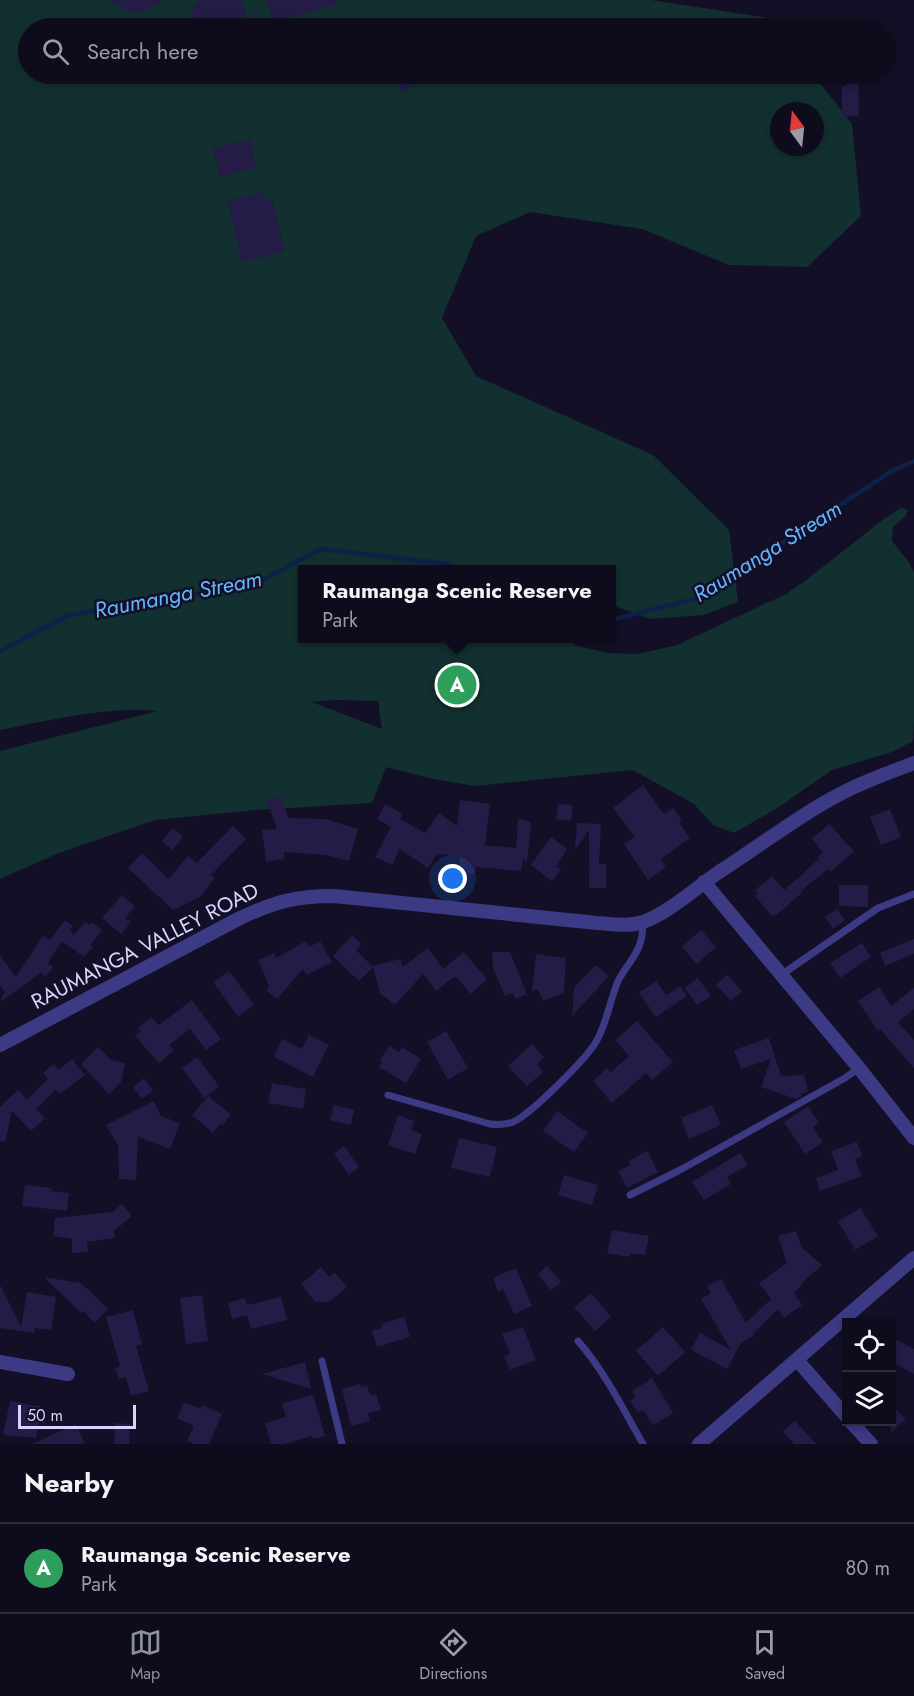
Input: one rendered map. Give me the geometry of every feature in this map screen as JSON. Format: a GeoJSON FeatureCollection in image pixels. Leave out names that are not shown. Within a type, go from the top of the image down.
{"type":"FeatureCollection","features":[{"type":"Feature","properties":{"kind":"street","name":"RAUMANGA VALLEY ROAD"},"geometry":{"type":"LineString","coordinates":[[0,1045],[240,918],[291,898],[334,896],[597,923],[643,922],[657,915],[822,804],[855,787],[914,764]]}},
{"type":"Feature","properties":{"kind":"street"},"geometry":{"type":"LineString","coordinates":[[704,882],[860,1068],[914,1138]]}},
{"type":"Feature","properties":{"kind":"street"},"geometry":{"type":"LineString","coordinates":[[699,1444],[914,1258]]}},
{"type":"Feature","properties":{"kind":"street"},"geometry":{"type":"LineString","coordinates":[[797,1360],[842,1411]]}},
{"type":"Feature","properties":{"kind":"street"},"geometry":{"type":"LineString","coordinates":[[0,1362],[69,1374]]}},
{"type":"Feature","properties":{"kind":"street"},"geometry":{"type":"LineString","coordinates":[[855,1426],[871,1444]]}},
{"type":"Feature","properties":{"kind":"lane"},"geometry":{"type":"LineString","coordinates":[[782,975],[878,908],[914,894]]}},
{"type":"Feature","properties":{"kind":"lane"},"geometry":{"type":"LineString","coordinates":[[388,1095],[490,1124],[502,1125],[520,1118],[583,1059],[596,1042],[622,971],[635,954],[641,941],[643,922]]}},
{"type":"Feature","properties":{"kind":"lane"},"geometry":{"type":"LineString","coordinates":[[630,1195],[680,1170],[860,1068]]}},
{"type":"Feature","properties":{"kind":"lane"},"geometry":{"type":"LineString","coordinates":[[578,1341],[603,1373],[642,1444]]}},
{"type":"Feature","properties":{"kind":"lane"},"geometry":{"type":"LineString","coordinates":[[322,1361],[342,1444]]}},
{"type":"Feature","properties":{"kind":"green space"},"geometry":{"type":"Polygon","coordinates":[[[0,0],[651,0],[769,18],[18,18],[18,84],[821,84],[852,124],[861,216],[807,267],[729,265],[642,229],[530,212],[476,236],[442,318],[476,376],[653,455],[729,530],[738,602],[704,615],[650,619],[616,606],[616,565],[298,565],[298,643],[574,643],[608,653],[638,654],[677,645],[786,594],[901,508],[908,510],[905,517],[893,527],[892,541],[914,572],[913,741],[892,752],[832,770],[776,809],[734,833],[713,825],[694,804],[633,770],[475,786],[433,779],[386,767],[372,803],[257,810],[155,820],[59,853],[0,879],[0,751],[158,711],[99,712],[0,730],[0,0]],[[378,701],[312,702],[382,729],[378,701]]]}},
{"type":"Feature","properties":{"kind":"building"},"geometry":{"type":"Polygon","coordinates":[[[109,0],[166,0],[135,13],[109,0]]]}},
{"type":"Feature","properties":{"kind":"building"},"geometry":{"type":"Polygon","coordinates":[[[200,0],[242,0],[246,12],[245,18],[194,18],[192,10],[195,3],[200,0]]]}},
{"type":"Feature","properties":{"kind":"building"},"geometry":{"type":"Polygon","coordinates":[[[267,0],[337,0],[337,4],[290,18],[272,18],[267,0]]]}},
{"type":"Feature","properties":{"kind":"building"},"geometry":{"type":"Polygon","coordinates":[[[398,84],[414,84],[403,91],[398,84]]]}},
{"type":"Feature","properties":{"kind":"building"},"geometry":{"type":"Polygon","coordinates":[[[847,84],[858,84],[859,116],[842,116],[842,86],[847,86],[847,84]]]}},
{"type":"Feature","properties":{"kind":"building"},"geometry":{"type":"Polygon","coordinates":[[[250,139],[257,167],[220,177],[213,149],[250,139]]]}},
{"type":"Feature","properties":{"kind":"building"},"geometry":{"type":"Polygon","coordinates":[[[264,192],[266,201],[272,200],[285,251],[242,262],[227,201],[264,192]]]}},
{"type":"Feature","properties":{"kind":"building"},"geometry":{"type":"Polygon","coordinates":[[[643,785],[664,814],[673,808],[682,820],[679,822],[690,838],[661,859],[666,867],[648,880],[624,844],[635,837],[613,808],[643,785]]]}},
{"type":"Feature","properties":{"kind":"building"},"geometry":{"type":"Polygon","coordinates":[[[281,796],[288,818],[325,819],[358,829],[349,861],[325,855],[284,852],[285,859],[266,862],[262,830],[277,829],[267,800],[281,796]]]}},
{"type":"Feature","properties":{"kind":"building"},"geometry":{"type":"Polygon","coordinates":[[[460,800],[490,804],[485,845],[516,848],[518,819],[531,823],[527,863],[523,859],[521,871],[476,867],[475,874],[458,872],[460,856],[437,854],[428,868],[400,849],[392,865],[375,857],[391,827],[377,819],[385,804],[403,814],[400,819],[425,833],[439,813],[457,826],[460,800]]]}},
{"type":"Feature","properties":{"kind":"building"},"geometry":{"type":"Polygon","coordinates":[[[558,804],[573,805],[571,821],[556,819],[558,804]]]}},
{"type":"Feature","properties":{"kind":"building"},"geometry":{"type":"Polygon","coordinates":[[[890,809],[901,837],[881,845],[870,817],[890,809]]]}},
{"type":"Feature","properties":{"kind":"building"},"geometry":{"type":"Polygon","coordinates":[[[577,823],[601,824],[599,864],[606,864],[606,888],[589,888],[589,868],[591,866],[589,866],[589,830],[575,850],[577,823]]]}},
{"type":"Feature","properties":{"kind":"building"},"geometry":{"type":"Polygon","coordinates":[[[829,824],[854,851],[830,872],[828,869],[775,916],[774,914],[772,916],[755,896],[758,893],[755,890],[772,876],[784,890],[805,872],[823,852],[812,839],[829,824]]]}},
{"type":"Feature","properties":{"kind":"building"},"geometry":{"type":"Polygon","coordinates":[[[233,826],[246,839],[211,875],[215,878],[200,897],[173,910],[128,868],[142,853],[169,879],[188,856],[197,863],[233,826]]]}},
{"type":"Feature","properties":{"kind":"building"},"geometry":{"type":"Polygon","coordinates":[[[173,828],[183,837],[172,850],[162,841],[173,828]]]}},
{"type":"Feature","properties":{"kind":"building"},"geometry":{"type":"Polygon","coordinates":[[[551,837],[567,849],[556,866],[561,869],[552,881],[531,865],[551,837]]]}},
{"type":"Feature","properties":{"kind":"building"},"geometry":{"type":"Polygon","coordinates":[[[839,885],[868,885],[868,907],[839,906],[839,885]]]}},
{"type":"Feature","properties":{"kind":"building"},"geometry":{"type":"Polygon","coordinates":[[[122,895],[135,906],[125,918],[131,922],[121,934],[102,918],[122,895]]]}},
{"type":"Feature","properties":{"kind":"building"},"geometry":{"type":"Polygon","coordinates":[[[837,909],[845,920],[833,929],[825,917],[837,909]]]}},
{"type":"Feature","properties":{"kind":"building"},"geometry":{"type":"Polygon","coordinates":[[[65,920],[73,926],[70,931],[74,935],[85,922],[89,925],[91,922],[102,930],[90,945],[93,947],[84,957],[62,941],[48,963],[53,967],[46,977],[41,973],[0,1002],[5,992],[0,985],[0,955],[16,977],[43,936],[50,940],[65,920]]]}},
{"type":"Feature","properties":{"kind":"building"},"geometry":{"type":"Polygon","coordinates":[[[701,930],[716,947],[697,964],[682,947],[701,930]]]}},
{"type":"Feature","properties":{"kind":"building"},"geometry":{"type":"Polygon","coordinates":[[[352,935],[362,944],[356,950],[373,967],[359,981],[333,956],[352,935]]]}},
{"type":"Feature","properties":{"kind":"building"},"geometry":{"type":"Polygon","coordinates":[[[914,939],[914,954],[885,966],[880,953],[914,939]]]}},
{"type":"Feature","properties":{"kind":"building"},"geometry":{"type":"Polygon","coordinates":[[[306,941],[309,947],[320,941],[332,962],[307,975],[303,969],[277,999],[266,990],[269,986],[258,960],[274,953],[276,958],[306,941]]]}},
{"type":"Feature","properties":{"kind":"building"},"geometry":{"type":"Polygon","coordinates":[[[862,943],[871,957],[840,978],[830,963],[862,943]]]}},
{"type":"Feature","properties":{"kind":"building"},"geometry":{"type":"Polygon","coordinates":[[[428,948],[443,969],[464,952],[487,979],[471,994],[455,976],[436,991],[423,974],[395,1005],[380,993],[373,966],[400,959],[403,967],[428,948]]]}},
{"type":"Feature","properties":{"kind":"building"},"geometry":{"type":"Polygon","coordinates":[[[492,952],[510,952],[527,994],[515,999],[513,993],[505,996],[493,968],[492,952]]]}},
{"type":"Feature","properties":{"kind":"building"},"geometry":{"type":"Polygon","coordinates":[[[536,954],[566,958],[564,993],[543,1001],[538,989],[532,991],[536,954]]]}},
{"type":"Feature","properties":{"kind":"building"},"geometry":{"type":"Polygon","coordinates":[[[596,965],[609,976],[572,1016],[574,988],[596,965]]]}},
{"type":"Feature","properties":{"kind":"building"},"geometry":{"type":"Polygon","coordinates":[[[229,971],[254,1005],[238,1017],[213,982],[229,971]]]}},
{"type":"Feature","properties":{"kind":"building"},"geometry":{"type":"Polygon","coordinates":[[[727,975],[742,991],[731,1001],[716,985],[727,975]]]}},
{"type":"Feature","properties":{"kind":"building"},"geometry":{"type":"Polygon","coordinates":[[[698,978],[711,996],[697,1005],[685,988],[698,978]]]}},
{"type":"Feature","properties":{"kind":"building"},"geometry":{"type":"Polygon","coordinates":[[[656,981],[666,995],[680,986],[687,996],[656,1017],[639,993],[656,981]]]}},
{"type":"Feature","properties":{"kind":"building"},"geometry":{"type":"Polygon","coordinates":[[[879,987],[891,1006],[914,988],[914,1009],[898,1022],[914,1040],[914,1068],[880,1029],[878,1031],[858,1001],[879,987]]]}},
{"type":"Feature","properties":{"kind":"building"},"geometry":{"type":"Polygon","coordinates":[[[192,1000],[221,1039],[206,1050],[190,1029],[169,1045],[174,1050],[159,1063],[135,1036],[141,1031],[138,1028],[151,1017],[159,1025],[192,1000]]]}},
{"type":"Feature","properties":{"kind":"building"},"geometry":{"type":"Polygon","coordinates":[[[637,1021],[673,1062],[652,1080],[646,1073],[612,1103],[593,1081],[607,1068],[611,1072],[629,1056],[615,1040],[637,1021]]]}},
{"type":"Feature","properties":{"kind":"building"},"geometry":{"type":"Polygon","coordinates":[[[446,1031],[468,1068],[448,1080],[427,1042],[446,1031]]]}},
{"type":"Feature","properties":{"kind":"building"},"geometry":{"type":"Polygon","coordinates":[[[309,1035],[329,1045],[313,1077],[274,1057],[282,1039],[302,1049],[309,1035]]]}},
{"type":"Feature","properties":{"kind":"building"},"geometry":{"type":"Polygon","coordinates":[[[769,1038],[781,1076],[804,1075],[808,1092],[800,1094],[802,1096],[796,1099],[761,1087],[771,1059],[741,1069],[734,1050],[769,1038]]]}},
{"type":"Feature","properties":{"kind":"building"},"geometry":{"type":"Polygon","coordinates":[[[532,1044],[544,1057],[537,1064],[543,1072],[527,1086],[508,1066],[532,1044]]]}},
{"type":"Feature","properties":{"kind":"building"},"geometry":{"type":"Polygon","coordinates":[[[389,1046],[399,1052],[402,1047],[421,1059],[406,1083],[379,1067],[389,1046]]]}},
{"type":"Feature","properties":{"kind":"building"},"geometry":{"type":"Polygon","coordinates":[[[98,1047],[111,1060],[125,1063],[121,1082],[109,1094],[81,1064],[98,1047]]]}},
{"type":"Feature","properties":{"kind":"building"},"geometry":{"type":"Polygon","coordinates":[[[197,1057],[219,1086],[204,1098],[182,1068],[197,1057]]]}},
{"type":"Feature","properties":{"kind":"building"},"geometry":{"type":"Polygon","coordinates":[[[72,1059],[85,1075],[60,1094],[56,1090],[36,1109],[45,1118],[31,1131],[12,1111],[5,1142],[0,1141],[0,1107],[18,1090],[27,1099],[48,1079],[43,1073],[54,1064],[58,1070],[72,1059]]]}},
{"type":"Feature","properties":{"kind":"building"},"geometry":{"type":"Polygon","coordinates":[[[144,1078],[153,1090],[142,1099],[133,1087],[144,1078]]]}},
{"type":"Feature","properties":{"kind":"building"},"geometry":{"type":"Polygon","coordinates":[[[272,1083],[306,1089],[303,1109],[268,1103],[272,1083]]]}},
{"type":"Feature","properties":{"kind":"building"},"geometry":{"type":"Polygon","coordinates":[[[208,1096],[231,1115],[213,1133],[192,1115],[208,1096]]]}},
{"type":"Feature","properties":{"kind":"building"},"geometry":{"type":"Polygon","coordinates":[[[154,1101],[161,1116],[180,1123],[170,1149],[138,1137],[136,1180],[119,1179],[118,1145],[106,1125],[154,1101]]]}},
{"type":"Feature","properties":{"kind":"building"},"geometry":{"type":"Polygon","coordinates":[[[334,1105],[354,1110],[351,1125],[330,1120],[334,1105]]]}},
{"type":"Feature","properties":{"kind":"building"},"geometry":{"type":"Polygon","coordinates":[[[712,1105],[721,1125],[689,1139],[681,1118],[712,1105]]]}},
{"type":"Feature","properties":{"kind":"building"},"geometry":{"type":"Polygon","coordinates":[[[808,1106],[819,1123],[813,1127],[823,1142],[805,1154],[784,1122],[808,1106]]]}},
{"type":"Feature","properties":{"kind":"building"},"geometry":{"type":"Polygon","coordinates":[[[557,1111],[588,1133],[574,1152],[543,1131],[557,1111]]]}},
{"type":"Feature","properties":{"kind":"building"},"geometry":{"type":"Polygon","coordinates":[[[398,1115],[414,1121],[411,1130],[422,1134],[415,1154],[388,1145],[398,1115]]]}},
{"type":"Feature","properties":{"kind":"building"},"geometry":{"type":"Polygon","coordinates":[[[459,1138],[497,1147],[490,1177],[451,1168],[459,1138]]]}},
{"type":"Feature","properties":{"kind":"building"},"geometry":{"type":"Polygon","coordinates":[[[857,1142],[862,1156],[855,1159],[862,1176],[820,1191],[816,1178],[838,1170],[831,1151],[857,1142]]]}},
{"type":"Feature","properties":{"kind":"building"},"geometry":{"type":"Polygon","coordinates":[[[344,1146],[359,1167],[349,1175],[334,1154],[344,1146]]]}},
{"type":"Feature","properties":{"kind":"building"},"geometry":{"type":"Polygon","coordinates":[[[647,1151],[658,1172],[627,1188],[618,1171],[631,1165],[628,1161],[647,1151]]]}},
{"type":"Feature","properties":{"kind":"building"},"geometry":{"type":"Polygon","coordinates":[[[740,1153],[748,1165],[727,1177],[731,1184],[704,1200],[692,1182],[740,1153]]]}},
{"type":"Feature","properties":{"kind":"building"},"geometry":{"type":"Polygon","coordinates":[[[564,1175],[598,1185],[592,1205],[558,1195],[564,1175]]]}},
{"type":"Feature","properties":{"kind":"building"},"geometry":{"type":"Polygon","coordinates":[[[25,1185],[52,1188],[51,1191],[69,1193],[67,1211],[22,1206],[25,1185]]]}},
{"type":"Feature","properties":{"kind":"building"},"geometry":{"type":"Polygon","coordinates":[[[122,1204],[132,1216],[114,1231],[115,1238],[87,1242],[88,1252],[72,1253],[72,1239],[53,1236],[55,1218],[112,1212],[122,1204]]]}},
{"type":"Feature","properties":{"kind":"building"},"geometry":{"type":"Polygon","coordinates":[[[860,1208],[878,1236],[855,1250],[838,1221],[860,1208]]]}},
{"type":"Feature","properties":{"kind":"building"},"geometry":{"type":"Polygon","coordinates":[[[612,1230],[649,1236],[645,1255],[630,1253],[629,1257],[607,1253],[612,1230]]]}},
{"type":"Feature","properties":{"kind":"building"},"geometry":{"type":"Polygon","coordinates":[[[796,1231],[802,1248],[822,1265],[794,1293],[802,1305],[784,1318],[778,1309],[753,1334],[754,1336],[741,1343],[727,1369],[691,1350],[700,1333],[731,1350],[701,1299],[711,1293],[707,1286],[721,1279],[746,1323],[771,1299],[759,1283],[787,1263],[778,1236],[796,1231]]]}},
{"type":"Feature","properties":{"kind":"building"},"geometry":{"type":"Polygon","coordinates":[[[547,1266],[561,1282],[551,1290],[538,1274],[547,1266]]]}},
{"type":"Feature","properties":{"kind":"building"},"geometry":{"type":"Polygon","coordinates":[[[321,1267],[329,1277],[335,1273],[347,1287],[329,1302],[315,1302],[301,1284],[321,1267]]]}},
{"type":"Feature","properties":{"kind":"building"},"geometry":{"type":"Polygon","coordinates":[[[516,1268],[532,1306],[514,1314],[503,1289],[498,1292],[493,1278],[516,1268]]]}},
{"type":"Feature","properties":{"kind":"building"},"geometry":{"type":"Polygon","coordinates":[[[44,1277],[81,1283],[108,1309],[95,1323],[83,1311],[81,1313],[44,1277]]]}},
{"type":"Feature","properties":{"kind":"building"},"geometry":{"type":"Polygon","coordinates":[[[0,1285],[21,1327],[27,1292],[56,1297],[51,1330],[35,1328],[34,1333],[0,1328],[0,1285]]]}},
{"type":"Feature","properties":{"kind":"building"},"geometry":{"type":"Polygon","coordinates":[[[591,1293],[611,1317],[595,1331],[574,1307],[591,1293]]]}},
{"type":"Feature","properties":{"kind":"building"},"geometry":{"type":"Polygon","coordinates":[[[202,1295],[208,1341],[186,1344],[180,1298],[202,1295]]]}},
{"type":"Feature","properties":{"kind":"building"},"geometry":{"type":"Polygon","coordinates":[[[281,1297],[287,1320],[251,1329],[247,1315],[232,1319],[228,1303],[245,1298],[247,1305],[281,1297]]]}},
{"type":"Feature","properties":{"kind":"building"},"geometry":{"type":"Polygon","coordinates":[[[133,1310],[142,1344],[136,1346],[149,1391],[131,1396],[126,1377],[119,1379],[115,1368],[120,1366],[106,1317],[133,1310]]]}},
{"type":"Feature","properties":{"kind":"building"},"geometry":{"type":"Polygon","coordinates":[[[404,1317],[410,1337],[377,1347],[372,1330],[382,1328],[381,1324],[404,1317]]]}},
{"type":"Feature","properties":{"kind":"building"},"geometry":{"type":"Polygon","coordinates":[[[523,1327],[536,1360],[510,1370],[504,1356],[510,1354],[502,1334],[523,1327]]]}},
{"type":"Feature","properties":{"kind":"building"},"geometry":{"type":"Polygon","coordinates":[[[663,1327],[685,1352],[658,1376],[636,1351],[663,1327]]]}},
{"type":"Feature","properties":{"kind":"building"},"geometry":{"type":"Polygon","coordinates":[[[896,1340],[914,1349],[914,1374],[896,1365],[896,1340]]]}},
{"type":"Feature","properties":{"kind":"building"},"geometry":{"type":"Polygon","coordinates":[[[305,1362],[311,1389],[262,1374],[305,1362]]]}},
{"type":"Feature","properties":{"kind":"building"},"geometry":{"type":"Polygon","coordinates":[[[652,1378],[673,1413],[653,1425],[643,1410],[638,1413],[630,1401],[636,1397],[632,1391],[652,1378]]]}},
{"type":"Feature","properties":{"kind":"building"},"geometry":{"type":"Polygon","coordinates":[[[360,1384],[361,1387],[367,1385],[370,1395],[376,1394],[381,1410],[368,1413],[370,1421],[351,1426],[342,1389],[360,1384]]]}},
{"type":"Feature","properties":{"kind":"building"},"geometry":{"type":"Polygon","coordinates":[[[313,1395],[325,1436],[313,1439],[312,1436],[284,1444],[271,1444],[265,1423],[286,1417],[282,1403],[313,1395]]]}},
{"type":"Feature","properties":{"kind":"building"},"geometry":{"type":"Polygon","coordinates":[[[10,1401],[42,1407],[36,1438],[3,1435],[10,1401]]]}},
{"type":"Feature","properties":{"kind":"building"},"geometry":{"type":"Polygon","coordinates":[[[184,1402],[201,1409],[202,1405],[222,1414],[209,1444],[194,1444],[187,1441],[194,1426],[177,1418],[184,1402]]]}},
{"type":"Feature","properties":{"kind":"building"},"geometry":{"type":"Polygon","coordinates":[[[896,1409],[906,1419],[891,1433],[891,1426],[896,1426],[896,1409]]]}},
{"type":"Feature","properties":{"kind":"building"},"geometry":{"type":"Polygon","coordinates":[[[795,1421],[816,1444],[794,1444],[783,1431],[795,1421]]]}},
{"type":"Feature","properties":{"kind":"building"},"geometry":{"type":"Polygon","coordinates":[[[115,1423],[130,1424],[129,1444],[114,1444],[115,1423]]]}},
{"type":"Feature","properties":{"kind":"building"},"geometry":{"type":"Polygon","coordinates":[[[76,1424],[85,1444],[32,1444],[76,1424]]]}},
{"type":"Feature","properties":{"kind":"waterway","name":"Raumanga Stream"},"geometry":{"type":"LineString","coordinates":[[616,619],[698,598],[892,471],[914,461]]}},
{"type":"Feature","properties":{"kind":"waterway","name":"Raumanga Stream"},"geometry":{"type":"LineString","coordinates":[[0,651],[69,615],[216,591],[266,578],[321,549],[451,565]]}},
{"type":"Feature","properties":{"kind":"place","name":"Raumanga Scenic Reserve"},"geometry":{"type":"Point","coordinates":[457,685]}}]}
